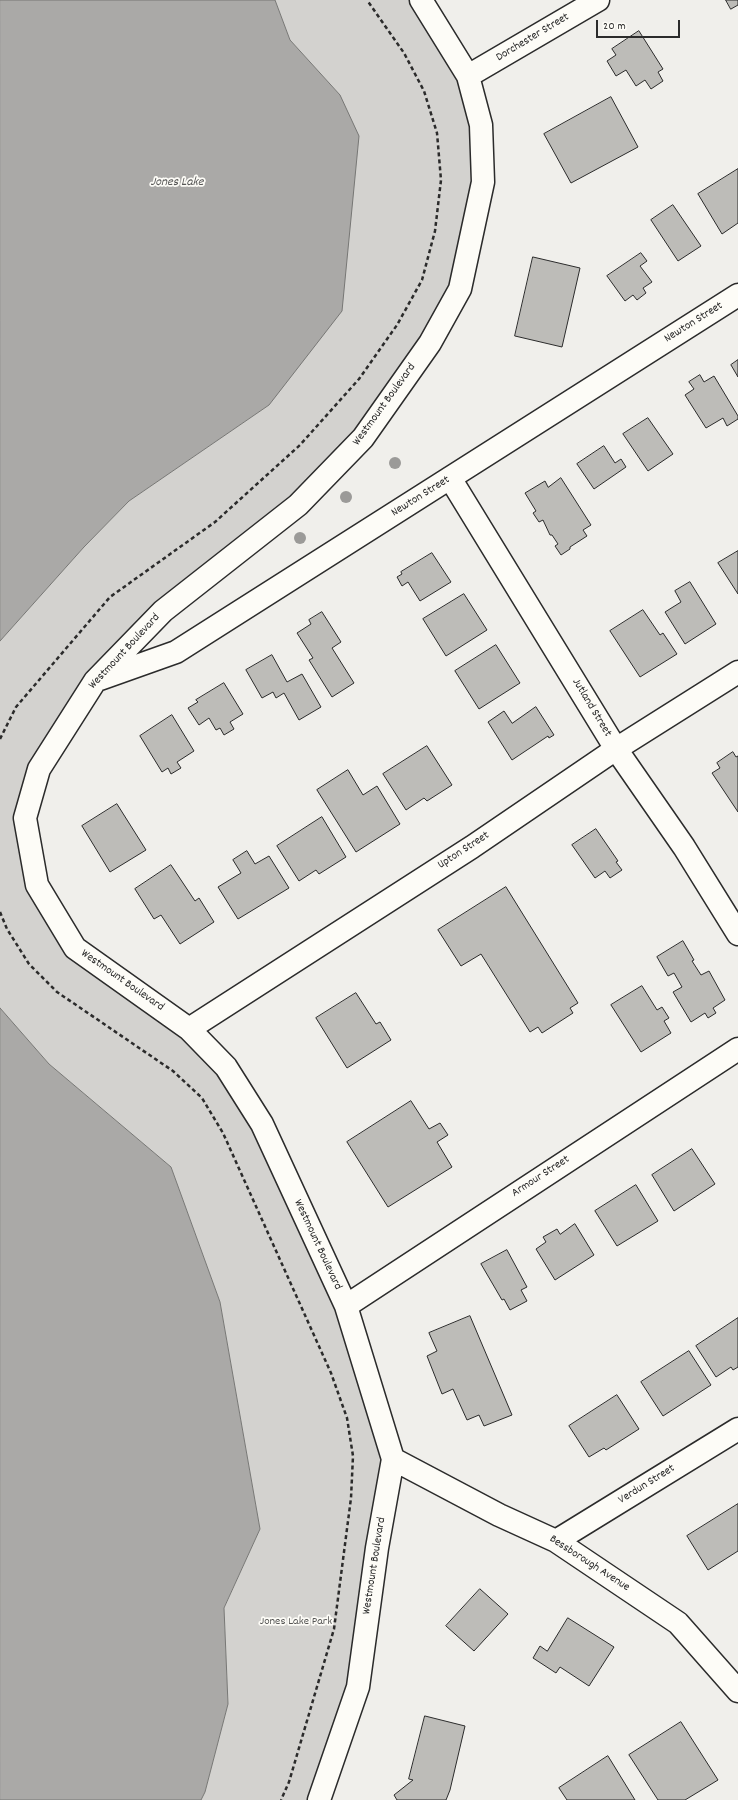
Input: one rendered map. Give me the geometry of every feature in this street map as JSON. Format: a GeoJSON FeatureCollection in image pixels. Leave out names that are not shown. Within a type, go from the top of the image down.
{"type":"FeatureCollection","features":[{"type":"Feature","properties":{"kind":"street","name":"Westmount Boulevard"},"geometry":{"type":"LineString","coordinates":[[319,1800],[358,1687],[377,1548],[393,1459],[346,1306],[262,1124],[226,1067],[190,1029],[75,948],[38,885],[25,818],[39,769],[95,681],[163,611],[298,505],[363,438],[430,343],[460,289],[483,182],[481,125],[468,76],[421,0]]}},
{"type":"Feature","properties":{"kind":"street","name":"Dorchester Street"},"geometry":{"type":"LineString","coordinates":[[468,76],[598,0]]}},
{"type":"Feature","properties":{"kind":"street","name":"Newton Street"},"geometry":{"type":"LineString","coordinates":[[95,681],[176,652],[738,295]]}},
{"type":"Feature","properties":{"kind":"street","name":"Jutland Street"},"geometry":{"type":"LineString","coordinates":[[450,478],[616,749],[684,847],[738,934]]}},
{"type":"Feature","properties":{"kind":"street","name":"Upton Street"},"geometry":{"type":"LineString","coordinates":[[190,1029],[472,847],[616,749],[738,672]]}},
{"type":"Feature","properties":{"kind":"street","name":"Armour Street"},"geometry":{"type":"LineString","coordinates":[[346,1306],[738,1049]]}},
{"type":"Feature","properties":{"kind":"street","name":"Verdun Street"},"geometry":{"type":"LineString","coordinates":[[556,1541],[738,1429]]}},
{"type":"Feature","properties":{"kind":"street","name":"Bessborough Avenue"},"geometry":{"type":"LineString","coordinates":[[393,1459],[499,1515],[556,1541],[678,1622],[738,1691]]}},
{"type":"Feature","properties":{"kind":"path"},"geometry":{"type":"LineString","coordinates":[[0,739],[16,707],[110,597],[215,522],[300,445],[359,379],[397,325],[422,280],[435,231],[441,180],[437,133],[424,92],[404,53],[368,0]]}},
{"type":"Feature","properties":{"kind":"path"},"geometry":{"type":"LineString","coordinates":[[0,912],[7,929],[29,964],[57,992],[173,1071],[202,1098],[226,1140],[332,1373],[347,1418],[353,1456],[351,1498],[334,1628],[289,1782],[281,1800]]}},
{"type":"Feature","properties":{"kind":"green space","name":"Jones Lake Park"},"geometry":{"type":"Polygon","coordinates":[[[275,0],[421,0],[481,125],[460,289],[363,438],[95,681],[25,818],[38,885],[75,948],[226,1067],[346,1306],[393,1459],[358,1687],[319,1800],[201,1800],[205,1792],[228,1704],[224,1609],[260,1529],[220,1302],[171,1167],[49,1064],[0,1008],[0,641],[84,547],[129,501],[269,405],[340,95],[290,40],[275,0]]]}},
{"type":"Feature","properties":{"kind":"water","name":"Jones Lake"},"geometry":{"type":"Polygon","coordinates":[[[0,0],[275,0],[290,40],[340,95],[359,136],[342,311],[269,405],[129,501],[84,547],[0,641],[0,0]]]}},
{"type":"Feature","properties":{"kind":"water"},"geometry":{"type":"Polygon","coordinates":[[[0,1008],[49,1064],[171,1167],[220,1302],[260,1529],[224,1608],[228,1704],[205,1792],[201,1800],[0,1800],[0,1008]]]}},
{"type":"Feature","properties":{"kind":"building"},"geometry":{"type":"Polygon","coordinates":[[[726,0],[738,0],[738,5],[731,9],[726,0]]]}},
{"type":"Feature","properties":{"kind":"building"},"geometry":{"type":"Polygon","coordinates":[[[639,31],[663,69],[658,72],[663,81],[651,89],[645,80],[636,86],[626,70],[616,76],[607,61],[616,55],[612,49],[639,31]]]}},
{"type":"Feature","properties":{"kind":"building"},"geometry":{"type":"Polygon","coordinates":[[[611,97],[638,147],[571,183],[544,134],[611,97]]]}},
{"type":"Feature","properties":{"kind":"building"},"geometry":{"type":"Polygon","coordinates":[[[738,169],[738,223],[722,234],[698,194],[738,169]]]}},
{"type":"Feature","properties":{"kind":"building"},"geometry":{"type":"Polygon","coordinates":[[[673,205],[701,246],[678,261],[651,220],[673,205]]]}},
{"type":"Feature","properties":{"kind":"building"},"geometry":{"type":"Polygon","coordinates":[[[641,253],[647,261],[640,266],[652,282],[643,288],[646,293],[637,300],[633,295],[625,301],[607,276],[641,253]]]}},
{"type":"Feature","properties":{"kind":"building"},"geometry":{"type":"Polygon","coordinates":[[[533,257],[580,268],[562,347],[515,336],[533,257]]]}},
{"type":"Feature","properties":{"kind":"building"},"geometry":{"type":"Polygon","coordinates":[[[738,360],[738,377],[731,365],[738,360]]]}},
{"type":"Feature","properties":{"kind":"building"},"geometry":{"type":"Polygon","coordinates":[[[700,375],[704,382],[714,376],[738,416],[738,419],[727,426],[723,418],[706,428],[685,395],[694,389],[689,382],[700,375]]]}},
{"type":"Feature","properties":{"kind":"building"},"geometry":{"type":"Polygon","coordinates":[[[648,418],[673,454],[648,471],[623,434],[648,418]]]}},
{"type":"Feature","properties":{"kind":"building"},"geometry":{"type":"Polygon","coordinates":[[[604,446],[615,463],[621,459],[626,467],[594,489],[577,464],[604,446]]]}},
{"type":"Feature","properties":{"kind":"building"},"geometry":{"type":"Polygon","coordinates":[[[561,478],[591,525],[583,530],[587,536],[561,555],[555,546],[558,544],[552,535],[550,535],[543,520],[539,522],[533,513],[536,511],[525,493],[545,481],[548,487],[561,478]]]}},
{"type":"Feature","properties":{"kind":"building"},"geometry":{"type":"Polygon","coordinates":[[[738,551],[738,594],[718,563],[738,551]]]}},
{"type":"Feature","properties":{"kind":"building"},"geometry":{"type":"Polygon","coordinates":[[[432,553],[451,582],[420,601],[408,582],[402,586],[397,577],[402,574],[401,572],[432,553]]]}},
{"type":"Feature","properties":{"kind":"building"},"geometry":{"type":"Polygon","coordinates":[[[690,582],[716,624],[685,644],[665,612],[681,602],[675,591],[690,582]]]}},
{"type":"Feature","properties":{"kind":"building"},"geometry":{"type":"Polygon","coordinates":[[[464,594],[487,630],[446,656],[423,619],[464,594]]]}},
{"type":"Feature","properties":{"kind":"building"},"geometry":{"type":"Polygon","coordinates":[[[643,610],[660,635],[663,633],[677,654],[640,677],[610,631],[643,610]]]}},
{"type":"Feature","properties":{"kind":"building"},"geometry":{"type":"Polygon","coordinates":[[[322,612],[341,642],[332,648],[354,683],[332,697],[309,660],[313,658],[297,633],[311,624],[309,620],[322,612]]]}},
{"type":"Feature","properties":{"kind":"building"},"geometry":{"type":"Polygon","coordinates":[[[496,645],[520,683],[479,709],[455,671],[496,645]]]}},
{"type":"Feature","properties":{"kind":"building"},"geometry":{"type":"Polygon","coordinates":[[[272,655],[287,682],[302,674],[321,707],[299,720],[284,693],[276,698],[273,692],[262,698],[246,670],[272,655]]]}},
{"type":"Feature","properties":{"kind":"building"},"geometry":{"type":"Polygon","coordinates":[[[224,683],[243,714],[230,722],[234,729],[224,735],[220,728],[216,730],[209,718],[199,725],[188,708],[198,702],[196,700],[224,683]]]}},
{"type":"Feature","properties":{"kind":"building"},"geometry":{"type":"Polygon","coordinates":[[[536,707],[554,735],[549,738],[548,736],[512,760],[488,722],[504,711],[512,723],[536,707]]]}},
{"type":"Feature","properties":{"kind":"building"},"geometry":{"type":"Polygon","coordinates":[[[172,715],[194,751],[177,762],[181,768],[171,774],[168,768],[162,772],[140,736],[172,715]]]}},
{"type":"Feature","properties":{"kind":"building"},"geometry":{"type":"Polygon","coordinates":[[[427,746],[452,785],[427,801],[424,798],[406,810],[383,774],[427,746]]]}},
{"type":"Feature","properties":{"kind":"building"},"geometry":{"type":"Polygon","coordinates":[[[733,752],[736,757],[738,756],[738,812],[712,773],[720,768],[717,763],[733,752]]]}},
{"type":"Feature","properties":{"kind":"building"},"geometry":{"type":"Polygon","coordinates":[[[348,770],[363,795],[377,786],[400,824],[356,852],[317,790],[348,770]]]}},
{"type":"Feature","properties":{"kind":"building"},"geometry":{"type":"Polygon","coordinates":[[[117,804],[146,850],[110,872],[82,826],[117,804]]]}},
{"type":"Feature","properties":{"kind":"building"},"geometry":{"type":"Polygon","coordinates":[[[322,817],[346,857],[319,874],[316,870],[299,881],[277,846],[322,817]]]}},
{"type":"Feature","properties":{"kind":"building"},"geometry":{"type":"Polygon","coordinates":[[[596,829],[618,861],[616,862],[622,870],[610,878],[605,871],[595,878],[572,845],[596,829]]]}},
{"type":"Feature","properties":{"kind":"building"},"geometry":{"type":"Polygon","coordinates":[[[247,851],[255,864],[269,856],[289,888],[238,919],[218,887],[241,873],[233,860],[247,851]]]}},
{"type":"Feature","properties":{"kind":"building"},"geometry":{"type":"Polygon","coordinates":[[[171,865],[195,901],[199,898],[214,922],[180,944],[161,915],[154,919],[135,889],[171,865]]]}},
{"type":"Feature","properties":{"kind":"building"},"geometry":{"type":"Polygon","coordinates":[[[506,887],[578,1003],[570,1008],[573,1013],[542,1033],[538,1027],[530,1032],[481,954],[461,966],[438,930],[506,887]]]}},
{"type":"Feature","properties":{"kind":"building"},"geometry":{"type":"Polygon","coordinates":[[[683,941],[694,960],[692,961],[701,975],[709,971],[725,1000],[713,1008],[716,1013],[708,1018],[705,1013],[691,1022],[673,992],[682,987],[674,973],[668,976],[657,957],[683,941]]]}},
{"type":"Feature","properties":{"kind":"building"},"geometry":{"type":"Polygon","coordinates":[[[642,986],[657,1010],[662,1007],[669,1018],[664,1021],[671,1033],[641,1052],[611,1005],[642,986]]]}},
{"type":"Feature","properties":{"kind":"building"},"geometry":{"type":"Polygon","coordinates":[[[356,993],[376,1024],[380,1022],[391,1040],[347,1068],[316,1018],[356,993]]]}},
{"type":"Feature","properties":{"kind":"building"},"geometry":{"type":"Polygon","coordinates":[[[411,1101],[429,1129],[440,1123],[448,1135],[437,1142],[452,1167],[388,1207],[347,1142],[411,1101]]]}},
{"type":"Feature","properties":{"kind":"building"},"geometry":{"type":"Polygon","coordinates":[[[692,1149],[715,1184],[674,1211],[652,1175],[692,1149]]]}},
{"type":"Feature","properties":{"kind":"building"},"geometry":{"type":"Polygon","coordinates":[[[636,1185],[658,1221],[617,1246],[595,1211],[636,1185]]]}},
{"type":"Feature","properties":{"kind":"building"},"geometry":{"type":"Polygon","coordinates":[[[575,1224],[594,1255],[555,1280],[536,1249],[546,1242],[543,1237],[557,1229],[560,1234],[575,1224]]]}},
{"type":"Feature","properties":{"kind":"building"},"geometry":{"type":"Polygon","coordinates":[[[507,1250],[527,1287],[521,1290],[527,1301],[510,1310],[504,1299],[502,1300],[481,1264],[507,1250]]]}},
{"type":"Feature","properties":{"kind":"building"},"geometry":{"type":"Polygon","coordinates":[[[470,1316],[512,1415],[484,1426],[479,1415],[467,1420],[453,1389],[442,1394],[427,1356],[437,1351],[429,1333],[470,1316]]]}},
{"type":"Feature","properties":{"kind":"building"},"geometry":{"type":"Polygon","coordinates":[[[738,1318],[738,1367],[733,1370],[731,1367],[716,1377],[696,1346],[738,1318]]]}},
{"type":"Feature","properties":{"kind":"building"},"geometry":{"type":"Polygon","coordinates":[[[689,1351],[711,1385],[663,1416],[641,1382],[689,1351]]]}},
{"type":"Feature","properties":{"kind":"building"},"geometry":{"type":"Polygon","coordinates":[[[617,1395],[639,1429],[606,1450],[604,1448],[589,1457],[569,1426],[617,1395]]]}},
{"type":"Feature","properties":{"kind":"building"},"geometry":{"type":"Polygon","coordinates":[[[738,1504],[738,1551],[708,1570],[687,1536],[738,1504]]]}},
{"type":"Feature","properties":{"kind":"building"},"geometry":{"type":"Polygon","coordinates":[[[480,1589],[508,1614],[474,1651],[446,1626],[480,1589]]]}},
{"type":"Feature","properties":{"kind":"building"},"geometry":{"type":"Polygon","coordinates":[[[568,1618],[614,1647],[589,1686],[560,1667],[556,1673],[533,1658],[540,1646],[547,1651],[568,1618]]]}},
{"type":"Feature","properties":{"kind":"building"},"geometry":{"type":"Polygon","coordinates":[[[425,1716],[465,1726],[450,1790],[446,1800],[397,1800],[394,1795],[413,1780],[409,1779],[425,1716]]]}},
{"type":"Feature","properties":{"kind":"building"},"geometry":{"type":"Polygon","coordinates":[[[681,1722],[718,1780],[685,1800],[658,1800],[629,1755],[681,1722]]]}},
{"type":"Feature","properties":{"kind":"building"},"geometry":{"type":"Polygon","coordinates":[[[608,1756],[635,1800],[567,1800],[559,1788],[608,1756]]]}}]}
